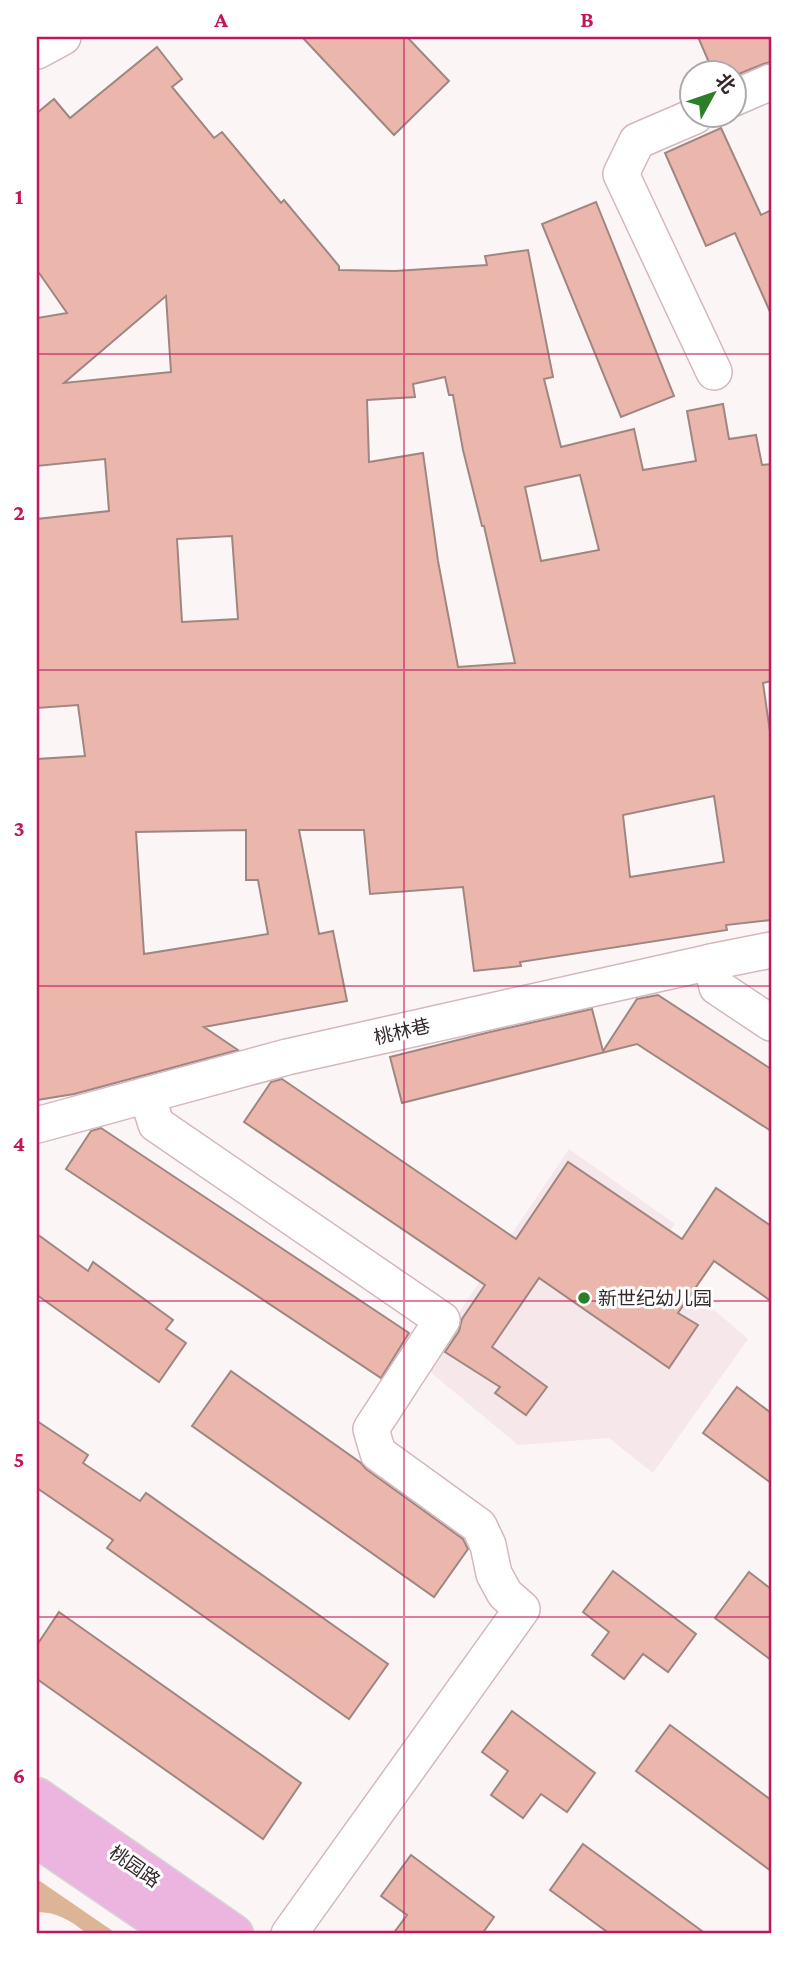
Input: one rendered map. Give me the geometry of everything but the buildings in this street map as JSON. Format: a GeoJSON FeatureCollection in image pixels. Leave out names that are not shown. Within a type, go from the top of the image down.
{"type":"FeatureCollection","features":[{"type":"Feature","properties":{"kind":"main road","name":"桃园路"},"geometry":{"type":"LineString","coordinates":[[37,1797],[234,1934]]}},
{"type":"Feature","properties":{"kind":"main road"},"geometry":{"type":"LineString","coordinates":[[37,1838],[178,1934]]}},
{"type":"Feature","properties":{"kind":"street"},"geometry":{"type":"LineString","coordinates":[[37,51],[63,37]]}},
{"type":"Feature","properties":{"kind":"street"},"geometry":{"type":"LineString","coordinates":[[748,92],[771,82]]}},
{"type":"Feature","properties":{"kind":"street"},"geometry":{"type":"LineString","coordinates":[[678,123],[637,141],[621,174],[714,372]]}},
{"type":"Feature","properties":{"kind":"street","name":"桃林巷"},"geometry":{"type":"LineString","coordinates":[[37,1125],[287,1057],[771,950]]}},
{"type":"Feature","properties":{"kind":"street"},"geometry":{"type":"LineString","coordinates":[[711,962],[717,987],[771,1023]]}},
{"type":"Feature","properties":{"kind":"street"},"geometry":{"type":"LineString","coordinates":[[147,1095],[156,1124],[442,1320],[371,1429],[378,1453],[479,1526],[488,1545],[495,1574],[505,1594],[522,1609],[289,1934]]}},
{"type":"Feature","properties":{"kind":"shaded area","name":"新世纪幼儿园"},"geometry":{"type":"Polygon","coordinates":[[[569,1149],[675,1224],[653,1257],[748,1339],[653,1473],[609,1438],[518,1445],[423,1366],[569,1149]]]}},
{"type":"Feature","properties":{"kind":"shaded area"},"geometry":{"type":"Polygon","coordinates":[[[37,1879],[117,1934],[87,1934],[64,1918],[37,1912],[37,1879]]]}},
{"type":"Feature","properties":{"kind":"place","name":"新世纪幼儿园"},"geometry":{"type":"Point","coordinates":[584,1298]}}]}
